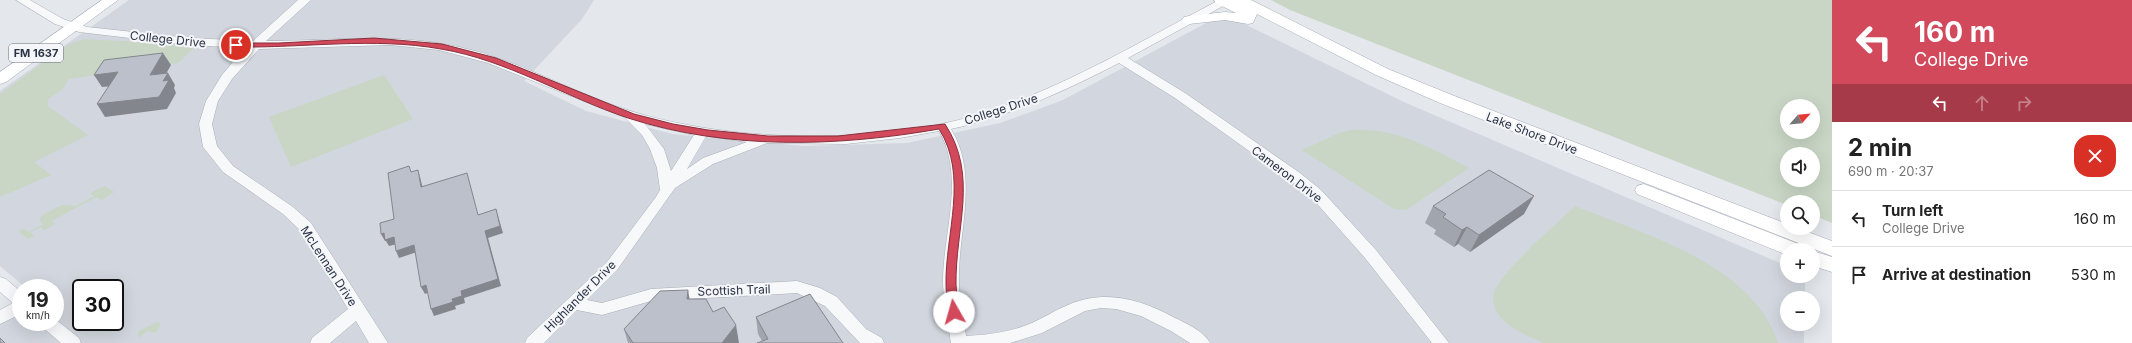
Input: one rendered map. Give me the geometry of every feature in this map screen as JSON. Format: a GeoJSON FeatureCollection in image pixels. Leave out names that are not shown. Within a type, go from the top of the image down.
{"type":"FeatureCollection","features":[{"type":"Feature","properties":{"kind":"main road","name":"FM 1637"},"geometry":{"type":"LineString","coordinates":[[0,79],[111,0]]}},
{"type":"Feature","properties":{"kind":"main road","name":"Lake Shore Drive"},"geometry":{"type":"LineString","coordinates":[[1228,0],[1266,24],[1327,56],[1418,100],[1780,244]]}},
{"type":"Feature","properties":{"kind":"main road","name":"Lake Shore Drive"},"geometry":{"type":"LineString","coordinates":[[1228,0],[1440,97],[1826,257]]}},
{"type":"Feature","properties":{"kind":"main road"},"geometry":{"type":"LineString","coordinates":[[1189,20],[1225,16],[1266,24]]}},
{"type":"Feature","properties":{"kind":"street"},"geometry":{"type":"LineString","coordinates":[[22,0],[73,28]]}},
{"type":"Feature","properties":{"kind":"street","name":"McLennan Drive"},"geometry":{"type":"LineString","coordinates":[[305,0],[238,62],[221,83],[208,106],[206,120],[207,143],[218,159],[228,169],[272,199],[306,227],[380,343]]}},
{"type":"Feature","properties":{"kind":"street","name":"College Drive"},"geometry":{"type":"LineString","coordinates":[[73,28],[195,42],[256,45],[374,41],[442,46],[493,60],[621,112],[673,127],[702,132],[768,139],[822,140],[869,137],[942,126],[976,118],[1048,94],[1228,0]]}},
{"type":"Feature","properties":{"kind":"street","name":"Cameron Drive"},"geometry":{"type":"LineString","coordinates":[[1118,58],[1141,70],[1191,102],[1314,192],[1325,202],[1397,287],[1441,343]]}},
{"type":"Feature","properties":{"kind":"street"},"geometry":{"type":"LineString","coordinates":[[621,112],[642,126],[653,140],[663,164],[667,189]]}},
{"type":"Feature","properties":{"kind":"street"},"geometry":{"type":"LineString","coordinates":[[955,154],[956,141],[960,132],[976,118]]}},
{"type":"Feature","properties":{"kind":"street"},"geometry":{"type":"LineString","coordinates":[[942,126],[950,139],[955,154],[959,186],[951,285],[959,343]]}},
{"type":"Feature","properties":{"kind":"street","name":"Highlander Drive"},"geometry":{"type":"LineString","coordinates":[[533,343],[612,266],[667,189],[702,132]]}},
{"type":"Feature","properties":{"kind":"street","name":"Highlander Drive"},"geometry":{"type":"LineString","coordinates":[[667,189],[686,174],[708,161],[768,139]]}},
{"type":"Feature","properties":{"kind":"street"},"geometry":{"type":"LineString","coordinates":[[0,283],[12,293]]}},
{"type":"Feature","properties":{"kind":"street","name":"Scottish Trail"},"geometry":{"type":"LineString","coordinates":[[576,301],[582,305],[602,309],[651,295],[797,287],[810,290],[830,301],[839,309],[848,322],[876,343]]}},
{"type":"Feature","properties":{"kind":"street"},"geometry":{"type":"LineString","coordinates":[[966,343],[1004,338],[1030,331],[1065,312],[1088,304],[1103,303],[1123,305],[1168,321],[1202,343]]}},
{"type":"Feature","properties":{"kind":"street"},"geometry":{"type":"LineString","coordinates":[[318,343],[358,310]]}},
{"type":"Feature","properties":{"kind":"street"},"geometry":{"type":"LineString","coordinates":[[0,318],[12,311]]}},
{"type":"Feature","properties":{"kind":"street"},"geometry":{"type":"LineString","coordinates":[[58,331],[73,343]]}},
{"type":"Feature","properties":{"kind":"shaded area"},"geometry":{"type":"Polygon","coordinates":[[[129,0],[594,0],[582,19],[524,81],[586,111],[672,134],[803,146],[907,143],[1000,123],[1063,100],[1208,22],[1217,19],[1238,21],[1406,103],[1780,263],[1780,283],[1805,283],[1805,291],[1780,291],[1780,331],[1804,331],[1804,343],[0,343],[0,319],[12,312],[12,331],[64,331],[64,279],[15,279],[0,266],[0,91],[129,0]]]}},
{"type":"Feature","properties":{"kind":"green space"},"geometry":{"type":"Polygon","coordinates":[[[1271,0],[1832,0],[1832,223],[1820,218],[1820,195],[1780,195],[1780,202],[1290,10],[1271,0]]]}},
{"type":"Feature","properties":{"kind":"green space"},"geometry":{"type":"Polygon","coordinates":[[[84,39],[197,45],[178,63],[69,79],[62,90],[48,99],[48,106],[88,135],[34,162],[51,175],[0,197],[0,94],[69,44],[84,39]]]}},
{"type":"Feature","properties":{"kind":"green space"},"geometry":{"type":"Polygon","coordinates":[[[384,75],[413,119],[291,167],[269,117],[384,75]]]}},
{"type":"Feature","properties":{"kind":"green space"},"geometry":{"type":"Polygon","coordinates":[[[1351,130],[1367,130],[1398,135],[1427,146],[1469,168],[1406,210],[1394,209],[1302,150],[1339,133],[1351,130]]]}},
{"type":"Feature","properties":{"kind":"green space"},"geometry":{"type":"Polygon","coordinates":[[[105,186],[114,192],[102,200],[96,197],[52,221],[55,224],[44,230],[41,227],[31,232],[34,236],[28,239],[19,232],[22,228],[29,232],[43,224],[39,219],[46,213],[62,205],[76,206],[94,196],[91,194],[92,192],[105,186]]]}},
{"type":"Feature","properties":{"kind":"green space"},"geometry":{"type":"Polygon","coordinates":[[[1575,206],[1663,241],[1693,255],[1721,272],[1745,292],[1765,316],[1778,343],[1544,343],[1525,335],[1507,324],[1498,314],[1494,303],[1493,296],[1497,287],[1516,263],[1575,206]]]}},
{"type":"Feature","properties":{"kind":"green space"},"geometry":{"type":"Polygon","coordinates":[[[157,322],[161,323],[156,333],[147,331],[140,337],[137,336],[139,331],[157,322]]]}},
{"type":"Feature","properties":{"kind":"building"},"geometry":{"type":"Polygon","coordinates":[[[163,53],[150,75],[168,73],[163,81],[169,80],[159,97],[97,104],[118,72],[94,75],[104,60],[163,53]]]}},
{"type":"Feature","properties":{"kind":"building"},"geometry":{"type":"Polygon","coordinates":[[[409,166],[411,172],[418,170],[421,187],[467,173],[478,215],[496,209],[500,226],[485,231],[498,279],[461,291],[462,296],[452,299],[453,302],[431,309],[426,285],[421,287],[414,245],[396,251],[394,237],[385,240],[384,233],[381,234],[380,223],[394,219],[388,173],[409,166]]]}},
{"type":"Feature","properties":{"kind":"building"},"geometry":{"type":"Polygon","coordinates":[[[1489,170],[1534,196],[1479,235],[1467,227],[1462,230],[1443,217],[1446,214],[1433,206],[1489,170]]]}},
{"type":"Feature","properties":{"kind":"building"},"geometry":{"type":"Polygon","coordinates":[[[688,290],[687,299],[706,299],[713,312],[724,307],[736,325],[722,343],[633,343],[624,329],[660,291],[688,290]]]}},
{"type":"Feature","properties":{"kind":"building"},"geometry":{"type":"Polygon","coordinates":[[[810,294],[843,343],[757,343],[768,339],[756,317],[810,294]]]}},
{"type":"Feature","properties":{"kind":"building"},"geometry":{"type":"Polygon","coordinates":[[[0,338],[5,343],[0,343],[0,338]]]}},
{"type":"Feature","properties":{"kind":"route"},"geometry":{"type":"LineString","coordinates":[[236,45],[279,45],[374,41],[442,46],[493,60],[612,110],[673,127],[708,133],[768,139],[807,140],[869,137],[942,126],[945,134],[950,139],[955,154],[959,186],[954,272],[951,285],[954,312]]}}]}
